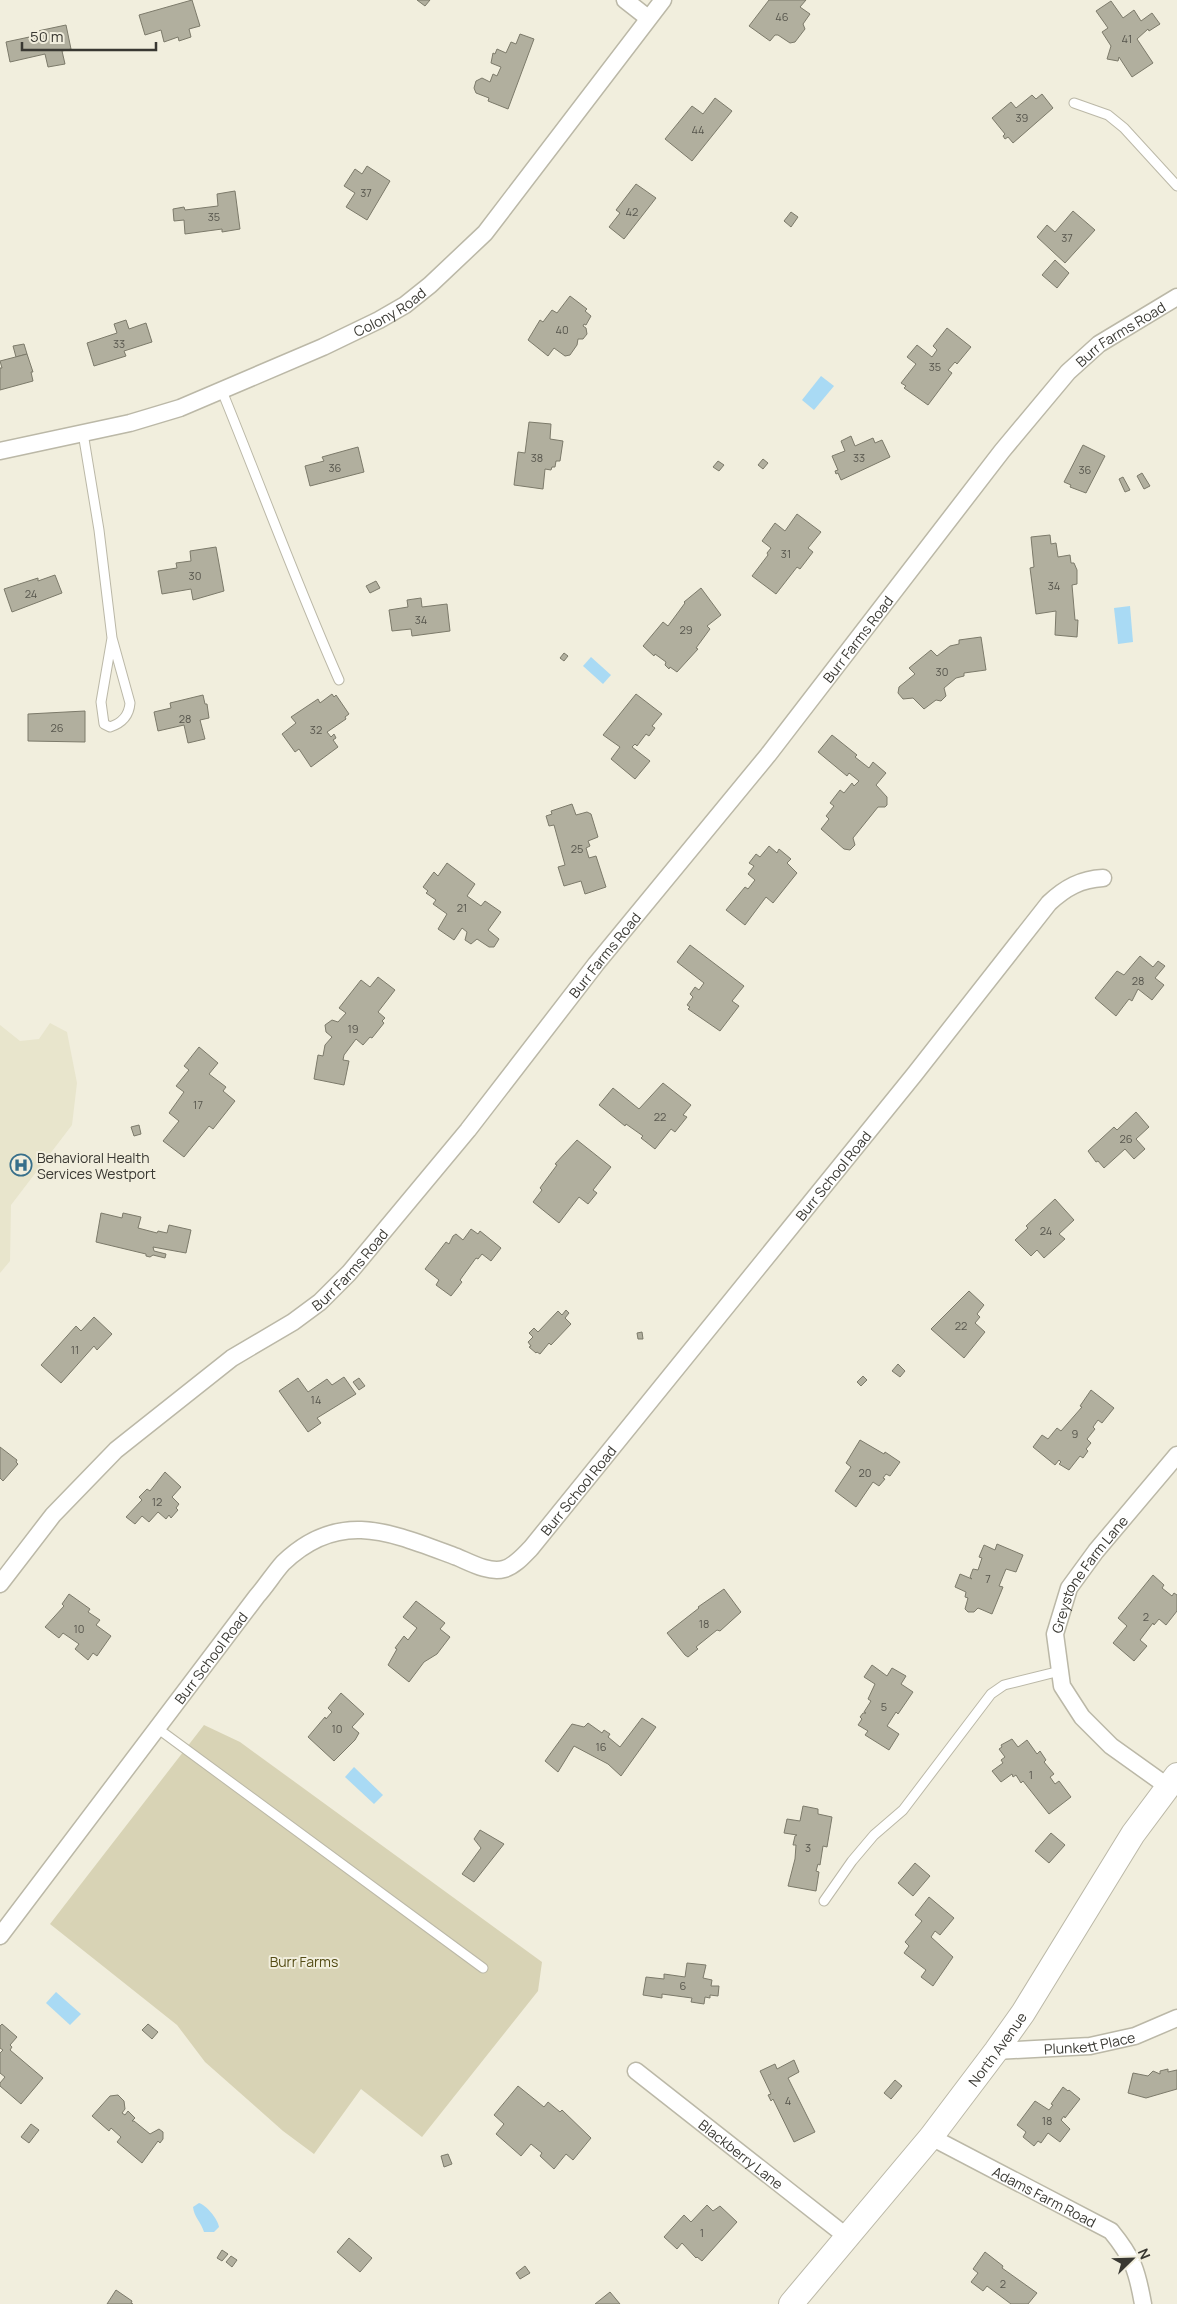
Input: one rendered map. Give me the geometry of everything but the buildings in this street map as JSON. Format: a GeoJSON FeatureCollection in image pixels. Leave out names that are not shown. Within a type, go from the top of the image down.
{"type":"FeatureCollection","features":[{"type":"Feature","properties":{"kind":"street"},"geometry":{"type":"LineString","coordinates":[[625,0],[648,18]]}},
{"type":"Feature","properties":{"kind":"street","name":"Colony Road"},"geometry":{"type":"LineString","coordinates":[[0,451],[83,434],[172,411],[265,373],[379,320],[405,305],[430,285],[484,232],[662,0]]}},
{"type":"Feature","properties":{"kind":"street","name":"Burr Farms Road"},"geometry":{"type":"LineString","coordinates":[[0,1584],[53,1515],[116,1450],[232,1358],[293,1322],[320,1302],[350,1273],[468,1130],[596,964],[768,755],[1002,451],[1068,372],[1099,344],[1177,297]]}},
{"type":"Feature","properties":{"kind":"street","name":"Burr School Road"},"geometry":{"type":"LineString","coordinates":[[0,1936],[282,1564],[300,1549],[322,1536],[350,1529],[377,1532],[412,1540],[490,1570],[504,1569],[512,1565],[531,1548],[709,1330],[1049,903],[1070,886],[1092,879],[1103,878]]}},
{"type":"Feature","properties":{"kind":"street","name":"Greystone Farm Lane"},"geometry":{"type":"LineString","coordinates":[[1172,1781],[1112,1746],[1082,1717],[1062,1686],[1055,1634],[1069,1588],[1096,1551],[1177,1455]]}},
{"type":"Feature","properties":{"kind":"street","name":"North Avenue"},"geometry":{"type":"LineString","coordinates":[[791,2304],[846,2236],[931,2137],[996,2051],[1023,2013],[1134,1834],[1172,1781]]}},
{"type":"Feature","properties":{"kind":"street","name":"Plunkett Place"},"geometry":{"type":"LineString","coordinates":[[996,2051],[1090,2046],[1135,2036],[1177,2018]]}},
{"type":"Feature","properties":{"kind":"street","name":"Blackberry Lane"},"geometry":{"type":"LineString","coordinates":[[636,2070],[846,2236]]}},
{"type":"Feature","properties":{"kind":"street","name":"Adams Farm Road"},"geometry":{"type":"LineString","coordinates":[[931,2137],[1111,2231],[1123,2246],[1137,2271],[1143,2304]]}},
{"type":"Feature","properties":{"kind":"lane"},"geometry":{"type":"LineString","coordinates":[[1074,103],[1108,115],[1124,128],[1177,186]]}},
{"type":"Feature","properties":{"kind":"lane"},"geometry":{"type":"LineString","coordinates":[[222,391],[264,494],[302,596],[339,680]]}},
{"type":"Feature","properties":{"kind":"lane"},"geometry":{"type":"LineString","coordinates":[[83,434],[100,530],[112,638],[128,694],[129,711],[124,719],[110,727],[104,724],[101,702],[112,638]]}},
{"type":"Feature","properties":{"kind":"lane"},"geometry":{"type":"LineString","coordinates":[[824,1901],[852,1861],[874,1835],[903,1810],[991,1694],[1004,1684],[1060,1671]]}},
{"type":"Feature","properties":{"kind":"lane"},"geometry":{"type":"LineString","coordinates":[[157,1728],[484,1968]]}},
{"type":"Feature","properties":{"kind":"shaded area","name":"Behavioral Health Services Westport"},"geometry":{"type":"Polygon","coordinates":[[[50,1023],[67,1032],[77,1083],[72,1125],[11,1205],[10,1261],[0,1273],[0,1025],[20,1041],[39,1039],[50,1023]]]}},
{"type":"Feature","properties":{"kind":"green space","name":"Burr Farms"},"geometry":{"type":"Polygon","coordinates":[[[204,1725],[240,1742],[542,1962],[538,1991],[422,2137],[361,2089],[314,2154],[283,2131],[205,2062],[177,2025],[50,1924],[204,1725]]]}},
{"type":"Feature","properties":{"kind":"water"},"geometry":{"type":"Polygon","coordinates":[[[821,376],[834,386],[814,410],[802,400],[821,376]]]}},
{"type":"Feature","properties":{"kind":"water"},"geometry":{"type":"Polygon","coordinates":[[[1130,606],[1133,642],[1118,644],[1114,608],[1130,606]]]}},
{"type":"Feature","properties":{"kind":"water"},"geometry":{"type":"Polygon","coordinates":[[[591,657],[611,675],[603,684],[583,666],[591,657]]]}},
{"type":"Feature","properties":{"kind":"water"},"geometry":{"type":"Polygon","coordinates":[[[354,1767],[383,1795],[374,1804],[345,1777],[354,1767]]]}},
{"type":"Feature","properties":{"kind":"water"},"geometry":{"type":"Polygon","coordinates":[[[56,1992],[81,2014],[70,2025],[46,2003],[56,1992]]]}},
{"type":"Feature","properties":{"kind":"water"},"geometry":{"type":"Polygon","coordinates":[[[199,2203],[214,2216],[219,2227],[214,2232],[204,2232],[193,2207],[199,2203]]]}},
{"type":"Feature","properties":{"kind":"place","name":"Behavioral Health Services Westport"},"geometry":{"type":"Point","coordinates":[21,1165]}}]}
